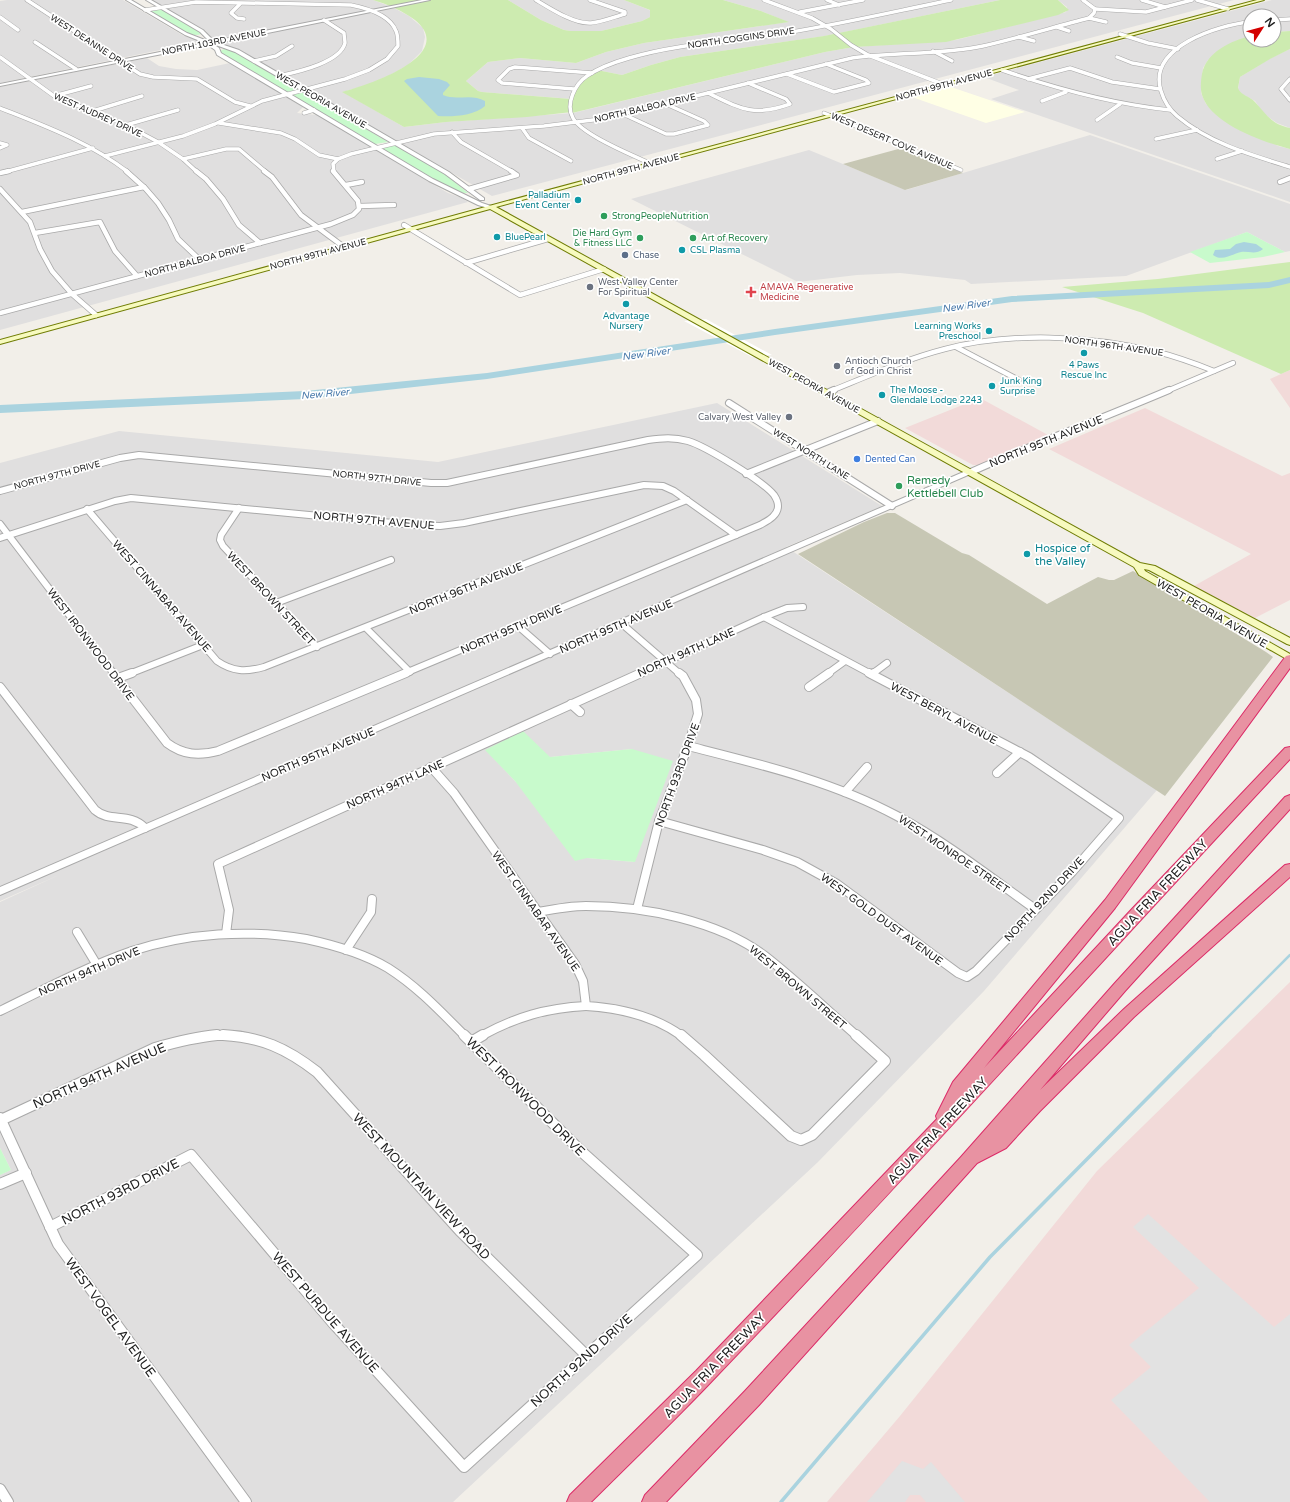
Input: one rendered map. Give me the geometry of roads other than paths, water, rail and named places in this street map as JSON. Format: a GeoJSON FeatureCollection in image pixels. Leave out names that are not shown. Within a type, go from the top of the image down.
{"type":"FeatureCollection","features":[{"type":"Feature","properties":{"kind":"highway"},"geometry":{"type":"LineString","coordinates":[[936,1132],[959,1087],[1110,904],[1290,659]]}},
{"type":"Feature","properties":{"kind":"highway","name":"AGUA FRIA FREEWAY"},"geometry":{"type":"LineString","coordinates":[[577,1502],[703,1377],[936,1132],[1137,913],[1290,751]]}},
{"type":"Feature","properties":{"kind":"highway"},"geometry":{"type":"LineString","coordinates":[[652,1502],[752,1398],[967,1162],[1120,987],[1290,800]]}},
{"type":"Feature","properties":{"kind":"highway"},"geometry":{"type":"LineString","coordinates":[[967,1162],[1000,1143],[1034,1106],[1129,1013],[1290,869]]}},
{"type":"Feature","properties":{"kind":"main road","name":"NORTH 99TH AVENUE"},"geometry":{"type":"LineString","coordinates":[[341,245],[410,229],[582,177],[1247,0]]}},
{"type":"Feature","properties":{"kind":"main road","name":"NORTH 99TH AVENUE"},"geometry":{"type":"LineString","coordinates":[[0,336],[94,313],[204,283],[480,204],[489,204],[588,181],[1262,0]]}},
{"type":"Feature","properties":{"kind":"main road"},"geometry":{"type":"LineString","coordinates":[[967,74],[974,77]]}},
{"type":"Feature","properties":{"kind":"main road"},"geometry":{"type":"LineString","coordinates":[[870,100],[877,103]]}},
{"type":"Feature","properties":{"kind":"main road"},"geometry":{"type":"LineString","coordinates":[[582,177],[588,181]]}},
{"type":"Feature","properties":{"kind":"main road","name":"WEST PEORIA AVENUE"},"geometry":{"type":"LineString","coordinates":[[489,204],[548,239],[1137,565],[1152,568],[1290,642]]}},
{"type":"Feature","properties":{"kind":"main road","name":"NORTH 99TH AVENUE"},"geometry":{"type":"LineString","coordinates":[[0,342],[94,313]]}},
{"type":"Feature","properties":{"kind":"main road","name":"WEST PEORIA AVENUE"},"geometry":{"type":"LineString","coordinates":[[1137,565],[1142,573],[1290,659]]}},
{"type":"Feature","properties":{"kind":"street","name":"WEST DEANNE DRIVE"},"geometry":{"type":"LineString","coordinates":[[26,0],[143,75],[197,79],[235,102],[250,106]]}},
{"type":"Feature","properties":{"kind":"street","name":"WEST PEORIA AVENUE"},"geometry":{"type":"LineString","coordinates":[[128,0],[186,34],[237,51],[447,173],[489,204]]}},
{"type":"Feature","properties":{"kind":"street","name":"WEST PEORIA AVENUE"},"geometry":{"type":"LineString","coordinates":[[148,0],[201,31],[217,49],[219,54],[439,184],[480,204]]}},
{"type":"Feature","properties":{"kind":"street","name":"NORTH 103RD AVENUE"},"geometry":{"type":"LineString","coordinates":[[0,85],[210,42],[428,0]]}},
{"type":"Feature","properties":{"kind":"street"},"geometry":{"type":"LineString","coordinates":[[536,0],[555,12],[581,23],[590,23],[622,16],[625,13],[590,0]]}},
{"type":"Feature","properties":{"kind":"street"},"geometry":{"type":"LineString","coordinates":[[764,0],[799,12],[825,25],[851,45],[868,55],[944,85]]}},
{"type":"Feature","properties":{"kind":"street"},"geometry":{"type":"LineString","coordinates":[[827,0],[839,5]]}},
{"type":"Feature","properties":{"kind":"street"},"geometry":{"type":"LineString","coordinates":[[799,12],[863,0]]}},
{"type":"Feature","properties":{"kind":"street","name":"NORTH COGGINS DRIVE"},"geometry":{"type":"LineString","coordinates":[[574,89],[580,81],[592,73],[628,59],[670,48],[772,35],[951,0]]}},
{"type":"Feature","properties":{"kind":"street"},"geometry":{"type":"LineString","coordinates":[[1084,0],[1095,9],[1139,12],[1192,0]]}},
{"type":"Feature","properties":{"kind":"street"},"geometry":{"type":"LineString","coordinates":[[1142,0],[1165,7]]}},
{"type":"Feature","properties":{"kind":"street"},"geometry":{"type":"LineString","coordinates":[[1197,0],[1228,9]]}},
{"type":"Feature","properties":{"kind":"street"},"geometry":{"type":"LineString","coordinates":[[105,156],[193,133],[219,123],[264,100],[336,83],[366,71],[382,62],[392,54],[399,43],[398,33],[388,21],[369,11],[352,5],[196,2],[145,10]]}},
{"type":"Feature","properties":{"kind":"street"},"geometry":{"type":"LineString","coordinates":[[240,4],[231,13],[237,18],[244,19]]}},
{"type":"Feature","properties":{"kind":"street"},"geometry":{"type":"LineString","coordinates":[[294,9],[297,5]]}},
{"type":"Feature","properties":{"kind":"street"},"geometry":{"type":"LineString","coordinates":[[1089,18],[1094,14],[1095,9]]}},
{"type":"Feature","properties":{"kind":"street"},"geometry":{"type":"LineString","coordinates":[[0,17],[18,30]]}},
{"type":"Feature","properties":{"kind":"street","name":"NORTH BALBOA DRIVE"},"geometry":{"type":"LineString","coordinates":[[338,159],[351,154],[425,136],[452,132],[576,123],[623,114],[868,55],[982,46],[1089,18],[1106,22]]}},
{"type":"Feature","properties":{"kind":"street"},"geometry":{"type":"LineString","coordinates":[[279,76],[307,69],[325,62],[338,53],[344,46],[346,41],[344,33],[324,20]]}},
{"type":"Feature","properties":{"kind":"street"},"geometry":{"type":"LineString","coordinates":[[1242,23],[1212,30],[1198,36],[1178,49],[1167,59],[1161,68],[1160,88],[1170,110],[1197,130],[1242,152],[1290,167]]}},
{"type":"Feature","properties":{"kind":"street"},"geometry":{"type":"LineString","coordinates":[[1057,27],[1069,31]]}},
{"type":"Feature","properties":{"kind":"street"},"geometry":{"type":"LineString","coordinates":[[1120,34],[1148,43],[1178,49]]}},
{"type":"Feature","properties":{"kind":"street"},"geometry":{"type":"LineString","coordinates":[[1019,36],[1034,41]]}},
{"type":"Feature","properties":{"kind":"street"},"geometry":{"type":"LineString","coordinates":[[35,42],[76,69]]}},
{"type":"Feature","properties":{"kind":"street"},"geometry":{"type":"LineString","coordinates":[[254,61],[276,56],[292,46]]}},
{"type":"Feature","properties":{"kind":"street","name":"NORTH BALBOA DRIVE"},"geometry":{"type":"LineString","coordinates":[[982,46],[987,48]]}},
{"type":"Feature","properties":{"kind":"street"},"geometry":{"type":"LineString","coordinates":[[933,51],[952,61]]}},
{"type":"Feature","properties":{"kind":"street","name":"WEST AUDREY DRIVE"},"geometry":{"type":"LineString","coordinates":[[0,57],[54,96],[126,125],[158,142],[183,159],[206,179],[223,199],[239,225],[260,244]]}},
{"type":"Feature","properties":{"kind":"street"},"geometry":{"type":"LineString","coordinates":[[1117,57],[1132,62],[1161,68]]}},
{"type":"Feature","properties":{"kind":"street"},"geometry":{"type":"LineString","coordinates":[[787,74],[830,91],[840,91],[853,88],[869,82],[826,64]]}},
{"type":"Feature","properties":{"kind":"street"},"geometry":{"type":"LineString","coordinates":[[592,73],[515,67],[510,69],[498,80],[499,82],[574,89],[572,116],[576,123],[589,132],[651,164]]}},
{"type":"Feature","properties":{"kind":"street"},"geometry":{"type":"LineString","coordinates":[[1028,79],[1070,68],[1112,82],[1160,88]]}},
{"type":"Feature","properties":{"kind":"street"},"geometry":{"type":"LineString","coordinates":[[1002,70],[1066,92],[1120,104],[1170,110]]}},
{"type":"Feature","properties":{"kind":"street"},"geometry":{"type":"LineString","coordinates":[[1290,79],[1281,89],[1290,100]]}},
{"type":"Feature","properties":{"kind":"street"},"geometry":{"type":"LineString","coordinates":[[708,94],[748,112],[764,112],[788,105],[790,103],[786,99],[748,83]]}},
{"type":"Feature","properties":{"kind":"street"},"geometry":{"type":"LineString","coordinates":[[54,96],[91,86]]}},
{"type":"Feature","properties":{"kind":"street"},"geometry":{"type":"LineString","coordinates":[[1042,101],[1066,92]]}},
{"type":"Feature","properties":{"kind":"street"},"geometry":{"type":"LineString","coordinates":[[93,111],[142,96]]}},
{"type":"Feature","properties":{"kind":"street"},"geometry":{"type":"LineString","coordinates":[[623,114],[663,134],[674,134],[707,126],[708,124],[666,104]]}},
{"type":"Feature","properties":{"kind":"street"},"geometry":{"type":"LineString","coordinates":[[1097,120],[1120,104]]}},
{"type":"Feature","properties":{"kind":"street"},"geometry":{"type":"LineString","coordinates":[[0,108],[64,134],[93,148],[105,156],[144,187],[157,202],[169,220],[177,238],[200,260]]}},
{"type":"Feature","properties":{"kind":"street"},"geometry":{"type":"LineString","coordinates":[[126,125],[178,110]]}},
{"type":"Feature","properties":{"kind":"street","name":"WEST PEORIA AVENUE"},"geometry":{"type":"LineString","coordinates":[[304,113],[314,110]]}},
{"type":"Feature","properties":{"kind":"street","name":"WEST DESERT COVE AVENUE"},"geometry":{"type":"LineString","coordinates":[[824,113],[961,170]]}},
{"type":"Feature","properties":{"kind":"street"},"geometry":{"type":"LineString","coordinates":[[219,123],[281,133],[296,139],[319,154],[338,159]]}},
{"type":"Feature","properties":{"kind":"street"},"geometry":{"type":"LineString","coordinates":[[522,128],[529,138],[571,161]]}},
{"type":"Feature","properties":{"kind":"street"},"geometry":{"type":"LineString","coordinates":[[1156,139],[1197,130]]}},
{"type":"Feature","properties":{"kind":"street"},"geometry":{"type":"LineString","coordinates":[[452,132],[461,142],[517,175],[469,189]]}},
{"type":"Feature","properties":{"kind":"street"},"geometry":{"type":"LineString","coordinates":[[0,143],[7,146],[0,148]]}},
{"type":"Feature","properties":{"kind":"street"},"geometry":{"type":"LineString","coordinates":[[0,172],[93,148]]}},
{"type":"Feature","properties":{"kind":"street"},"geometry":{"type":"LineString","coordinates":[[183,159],[226,149],[239,149],[272,176],[301,215],[341,245]]}},
{"type":"Feature","properties":{"kind":"street"},"geometry":{"type":"LineString","coordinates":[[1217,159],[1242,152]]}},
{"type":"Feature","properties":{"kind":"street"},"geometry":{"type":"LineString","coordinates":[[338,159],[333,164],[333,170],[346,184],[360,206],[394,205]]}},
{"type":"Feature","properties":{"kind":"street"},"geometry":{"type":"LineString","coordinates":[[1280,182],[1290,178]]}},
{"type":"Feature","properties":{"kind":"street"},"geometry":{"type":"LineString","coordinates":[[346,184],[362,182]]}},
{"type":"Feature","properties":{"kind":"street"},"geometry":{"type":"LineString","coordinates":[[22,212],[144,187]]}},
{"type":"Feature","properties":{"kind":"street"},"geometry":{"type":"LineString","coordinates":[[1,191],[22,212],[35,233],[40,249],[52,271],[72,294],[94,313]]}},
{"type":"Feature","properties":{"kind":"street","name":"NORTH BALBOA DRIVE"},"geometry":{"type":"LineString","coordinates":[[1,311],[72,294],[317,228],[347,218],[357,212],[360,206]]}},
{"type":"Feature","properties":{"kind":"street"},"geometry":{"type":"LineString","coordinates":[[35,233],[100,222],[116,254],[137,276]]}},
{"type":"Feature","properties":{"kind":"street"},"geometry":{"type":"LineString","coordinates":[[404,225],[520,296],[604,269]]}},
{"type":"Feature","properties":{"kind":"street"},"geometry":{"type":"LineString","coordinates":[[466,263],[548,239]]}},
{"type":"Feature","properties":{"kind":"street","name":"NORTH 96TH AVENUE"},"geometry":{"type":"LineString","coordinates":[[827,393],[955,346],[1029,339],[1048,338],[1076,340],[1151,350],[1180,357],[1214,371]]}},
{"type":"Feature","properties":{"kind":"street"},"geometry":{"type":"LineString","coordinates":[[955,346],[1020,380]]}},
{"type":"Feature","properties":{"kind":"street","name":"NORTH 95TH AVENUE"},"geometry":{"type":"LineString","coordinates":[[0,891],[622,624],[1018,451],[1104,418],[1233,363]]}},
{"type":"Feature","properties":{"kind":"street","name":"WEST NORTH LANE"},"geometry":{"type":"LineString","coordinates":[[729,403],[892,506]]}},
{"type":"Feature","properties":{"kind":"street"},"geometry":{"type":"LineString","coordinates":[[746,474],[878,421]]}},
{"type":"Feature","properties":{"kind":"street","name":"NORTH 97TH DRIVE"},"geometry":{"type":"LineString","coordinates":[[0,491],[120,458],[139,455],[432,483],[447,483],[665,438],[678,438],[697,443],[746,474]]}},
{"type":"Feature","properties":{"kind":"street","name":"NORTH 95TH DRIVE"},"geometry":{"type":"LineString","coordinates":[[190,754],[205,754],[218,751],[767,522],[778,510],[779,505],[776,496],[746,474]]}},
{"type":"Feature","properties":{"kind":"street","name":"NORTH 97TH AVENUE"},"geometry":{"type":"LineString","coordinates":[[0,538],[87,509],[116,501],[137,498],[414,525],[440,526],[484,520],[644,485],[668,488],[736,536]]}},
{"type":"Feature","properties":{"kind":"street","name":"NORTH 96TH AVENUE"},"geometry":{"type":"LineString","coordinates":[[244,670],[264,667],[366,628],[687,500]]}},
{"type":"Feature","properties":{"kind":"street","name":"WEST BROWN STREET"},"geometry":{"type":"LineString","coordinates":[[239,508],[223,531],[220,538],[221,542],[317,646]]}},
{"type":"Feature","properties":{"kind":"street","name":"WEST CINNABAR AVENUE"},"geometry":{"type":"LineString","coordinates":[[87,509],[203,645],[223,665],[244,670]]}},
{"type":"Feature","properties":{"kind":"street","name":"WEST IRONWOOD DRIVE"},"geometry":{"type":"LineString","coordinates":[[0,524],[168,743],[179,751],[190,754]]}},
{"type":"Feature","properties":{"kind":"street"},"geometry":{"type":"LineString","coordinates":[[276,603],[391,560]]}},
{"type":"Feature","properties":{"kind":"street","name":"NORTH 94TH LANE"},"geometry":{"type":"LineString","coordinates":[[226,934],[229,910],[218,864],[764,617],[787,608],[803,607]]}},
{"type":"Feature","properties":{"kind":"street","name":"WEST BERYL AVENUE"},"geometry":{"type":"LineString","coordinates":[[764,617],[1020,752],[1042,765],[1119,818]]}},
{"type":"Feature","properties":{"kind":"street","name":"NORTH 93RD DRIVE"},"geometry":{"type":"LineString","coordinates":[[622,624],[668,661],[687,681],[696,700],[698,714],[688,746],[659,821],[638,909]]}},
{"type":"Feature","properties":{"kind":"street"},"geometry":{"type":"LineString","coordinates":[[518,626],[550,654]]}},
{"type":"Feature","properties":{"kind":"street"},"geometry":{"type":"LineString","coordinates":[[366,628],[410,672]]}},
{"type":"Feature","properties":{"kind":"street"},"geometry":{"type":"LineString","coordinates":[[118,678],[203,645]]}},
{"type":"Feature","properties":{"kind":"street"},"geometry":{"type":"LineString","coordinates":[[809,687],[845,661]]}},
{"type":"Feature","properties":{"kind":"street"},"geometry":{"type":"LineString","coordinates":[[872,674],[887,663]]}},
{"type":"Feature","properties":{"kind":"street"},"geometry":{"type":"LineString","coordinates":[[0,687],[86,801],[96,812],[104,815],[132,818],[140,821],[145,828]]}},
{"type":"Feature","properties":{"kind":"street"},"geometry":{"type":"LineString","coordinates":[[571,704],[580,712]]}},
{"type":"Feature","properties":{"kind":"street","name":"WEST MONROE STREET"},"geometry":{"type":"LineString","coordinates":[[688,746],[787,772],[845,792],[874,804],[915,826],[1035,909]]}},
{"type":"Feature","properties":{"kind":"street"},"geometry":{"type":"LineString","coordinates":[[997,772],[1020,752]]}},
{"type":"Feature","properties":{"kind":"street"},"geometry":{"type":"LineString","coordinates":[[845,792],[867,767]]}},
{"type":"Feature","properties":{"kind":"street","name":"WEST CINNABAR AVENUE"},"geometry":{"type":"LineString","coordinates":[[431,768],[454,793],[578,969],[585,991],[586,1006]]}},
{"type":"Feature","properties":{"kind":"street","name":"NORTH 92ND DRIVE"},"geometry":{"type":"LineString","coordinates":[[967,977],[976,971],[1072,872],[1119,818]]}},
{"type":"Feature","properties":{"kind":"street","name":"WEST GOLD DUST AVENUE"},"geometry":{"type":"LineString","coordinates":[[659,821],[763,850],[798,862],[837,884],[958,973],[967,977]]}},
{"type":"Feature","properties":{"kind":"street"},"geometry":{"type":"LineString","coordinates":[[346,950],[371,912],[372,899]]}},
{"type":"Feature","properties":{"kind":"street","name":"WEST BROWN STREET"},"geometry":{"type":"LineString","coordinates":[[538,912],[570,907],[593,906],[638,909],[715,930],[734,937],[754,948],[885,1061],[812,1135],[801,1140],[791,1136],[691,1043],[679,1034],[657,1022],[637,1014],[615,1008],[586,1006]]}},
{"type":"Feature","properties":{"kind":"street"},"geometry":{"type":"LineString","coordinates":[[77,932],[97,965]]}},
{"type":"Feature","properties":{"kind":"street","name":"NORTH 94TH DRIVE"},"geometry":{"type":"LineString","coordinates":[[0,1011],[97,965],[152,945],[200,936],[226,934],[286,935],[318,941],[346,950]]}},
{"type":"Feature","properties":{"kind":"street","name":"WEST IRONWOOD DRIVE"},"geometry":{"type":"LineString","coordinates":[[346,950],[380,964],[404,978],[429,1000],[582,1152],[697,1255]]}},
{"type":"Feature","properties":{"kind":"street"},"geometry":{"type":"LineString","coordinates":[[471,1042],[501,1024],[531,1013],[550,1008],[586,1006]]}},
{"type":"Feature","properties":{"kind":"street","name":"NORTH 94TH AVENUE"},"geometry":{"type":"LineString","coordinates":[[1,1119],[143,1053],[169,1044],[205,1037],[246,1037]]}},
{"type":"Feature","properties":{"kind":"street","name":"WEST MOUNTAIN VIEW ROAD"},"geometry":{"type":"LineString","coordinates":[[246,1037],[271,1043],[290,1051],[317,1072],[460,1231],[586,1355]]}},
{"type":"Feature","properties":{"kind":"street","name":"WEST VOGEL AVENUE"},"geometry":{"type":"LineString","coordinates":[[1,1119],[50,1227],[70,1261],[246,1502]]}},
{"type":"Feature","properties":{"kind":"street","name":"NORTH 93RD DRIVE"},"geometry":{"type":"LineString","coordinates":[[50,1227],[191,1155]]}},
{"type":"Feature","properties":{"kind":"street","name":"WEST PURDUE AVENUE"},"geometry":{"type":"LineString","coordinates":[[191,1155],[332,1322],[464,1466]]}},
{"type":"Feature","properties":{"kind":"street"},"geometry":{"type":"LineString","coordinates":[[0,1184],[26,1173]]}},
{"type":"Feature","properties":{"kind":"street","name":"NORTH 92ND DRIVE"},"geometry":{"type":"LineString","coordinates":[[464,1466],[697,1255]]}},
{"type":"Feature","properties":{"kind":"street"},"geometry":{"type":"LineString","coordinates":[[0,1489],[8,1502]]}},
{"type":"Feature","properties":{"kind":"water"},"geometry":{"type":"Polygon","coordinates":[[[419,77],[439,79],[447,82],[450,85],[443,95],[448,97],[469,97],[480,99],[485,101],[485,106],[469,114],[438,116],[404,81],[419,77]]]}},
{"type":"Feature","properties":{"kind":"water"},"geometry":{"type":"Polygon","coordinates":[[[1244,242],[1256,244],[1263,249],[1255,252],[1241,252],[1223,258],[1213,255],[1215,250],[1230,249],[1236,244],[1244,242]]]}},
{"type":"Feature","properties":{"kind":"waterway","name":"New River"},"geometry":{"type":"LineString","coordinates":[[0,409],[305,395],[487,376],[775,332],[1012,299],[1269,285],[1290,280]]}},
{"type":"Feature","properties":{"kind":"waterway"},"geometry":{"type":"LineString","coordinates":[[1210,1035],[1290,955]]}},
{"type":"Feature","properties":{"kind":"waterway"},"geometry":{"type":"LineString","coordinates":[[781,1502],[990,1257],[1210,1035]]}},
{"type":"Feature","properties":{"kind":"place","name":"Palladium Event Center"},"geometry":{"type":"Point","coordinates":[578,200]}},
{"type":"Feature","properties":{"kind":"place","name":"StrongPeopleNutrition"},"geometry":{"type":"Point","coordinates":[604,216]}},
{"type":"Feature","properties":{"kind":"place","name":"BluePearl"},"geometry":{"type":"Point","coordinates":[497,237]}},
{"type":"Feature","properties":{"kind":"place","name":"Die Hard Gym & Fitness LLC"},"geometry":{"type":"Point","coordinates":[640,238]}},
{"type":"Feature","properties":{"kind":"place","name":"Art of Recovery"},"geometry":{"type":"Point","coordinates":[693,238]}},
{"type":"Feature","properties":{"kind":"place","name":"CSL Plasma"},"geometry":{"type":"Point","coordinates":[682,250]}},
{"type":"Feature","properties":{"kind":"place","name":"Chase"},"geometry":{"type":"Point","coordinates":[625,255]}},
{"type":"Feature","properties":{"kind":"place","name":"West Valley Center For Spiritual"},"geometry":{"type":"Point","coordinates":[590,287]}},
{"type":"Feature","properties":{"kind":"place","name":"AMAVA Regenerative Medicine"},"geometry":{"type":"Point","coordinates":[751,292]}},
{"type":"Feature","properties":{"kind":"place","name":"Advantage Nursery"},"geometry":{"type":"Point","coordinates":[626,304]}},
{"type":"Feature","properties":{"kind":"place","name":"Learning Works Preschool"},"geometry":{"type":"Point","coordinates":[989,331]}},
{"type":"Feature","properties":{"kind":"place","name":"4 Paws Rescue Inc"},"geometry":{"type":"Point","coordinates":[1084,353]}},
{"type":"Feature","properties":{"kind":"place","name":"Antioch Church of God in Christ"},"geometry":{"type":"Point","coordinates":[837,366]}},
{"type":"Feature","properties":{"kind":"place","name":"Junk King Surprise"},"geometry":{"type":"Point","coordinates":[992,386]}},
{"type":"Feature","properties":{"kind":"place","name":"The Moose - Glendale Lodge 2243"},"geometry":{"type":"Point","coordinates":[882,395]}},
{"type":"Feature","properties":{"kind":"place","name":"Calvary West Valley"},"geometry":{"type":"Point","coordinates":[789,417]}},
{"type":"Feature","properties":{"kind":"place","name":"Dented Can"},"geometry":{"type":"Point","coordinates":[857,459]}},
{"type":"Feature","properties":{"kind":"place","name":"Remedy Kettlebell Club"},"geometry":{"type":"Point","coordinates":[899,486]}},
{"type":"Feature","properties":{"kind":"place","name":"Hospice of the Valley"},"geometry":{"type":"Point","coordinates":[1027,554]}}]}
